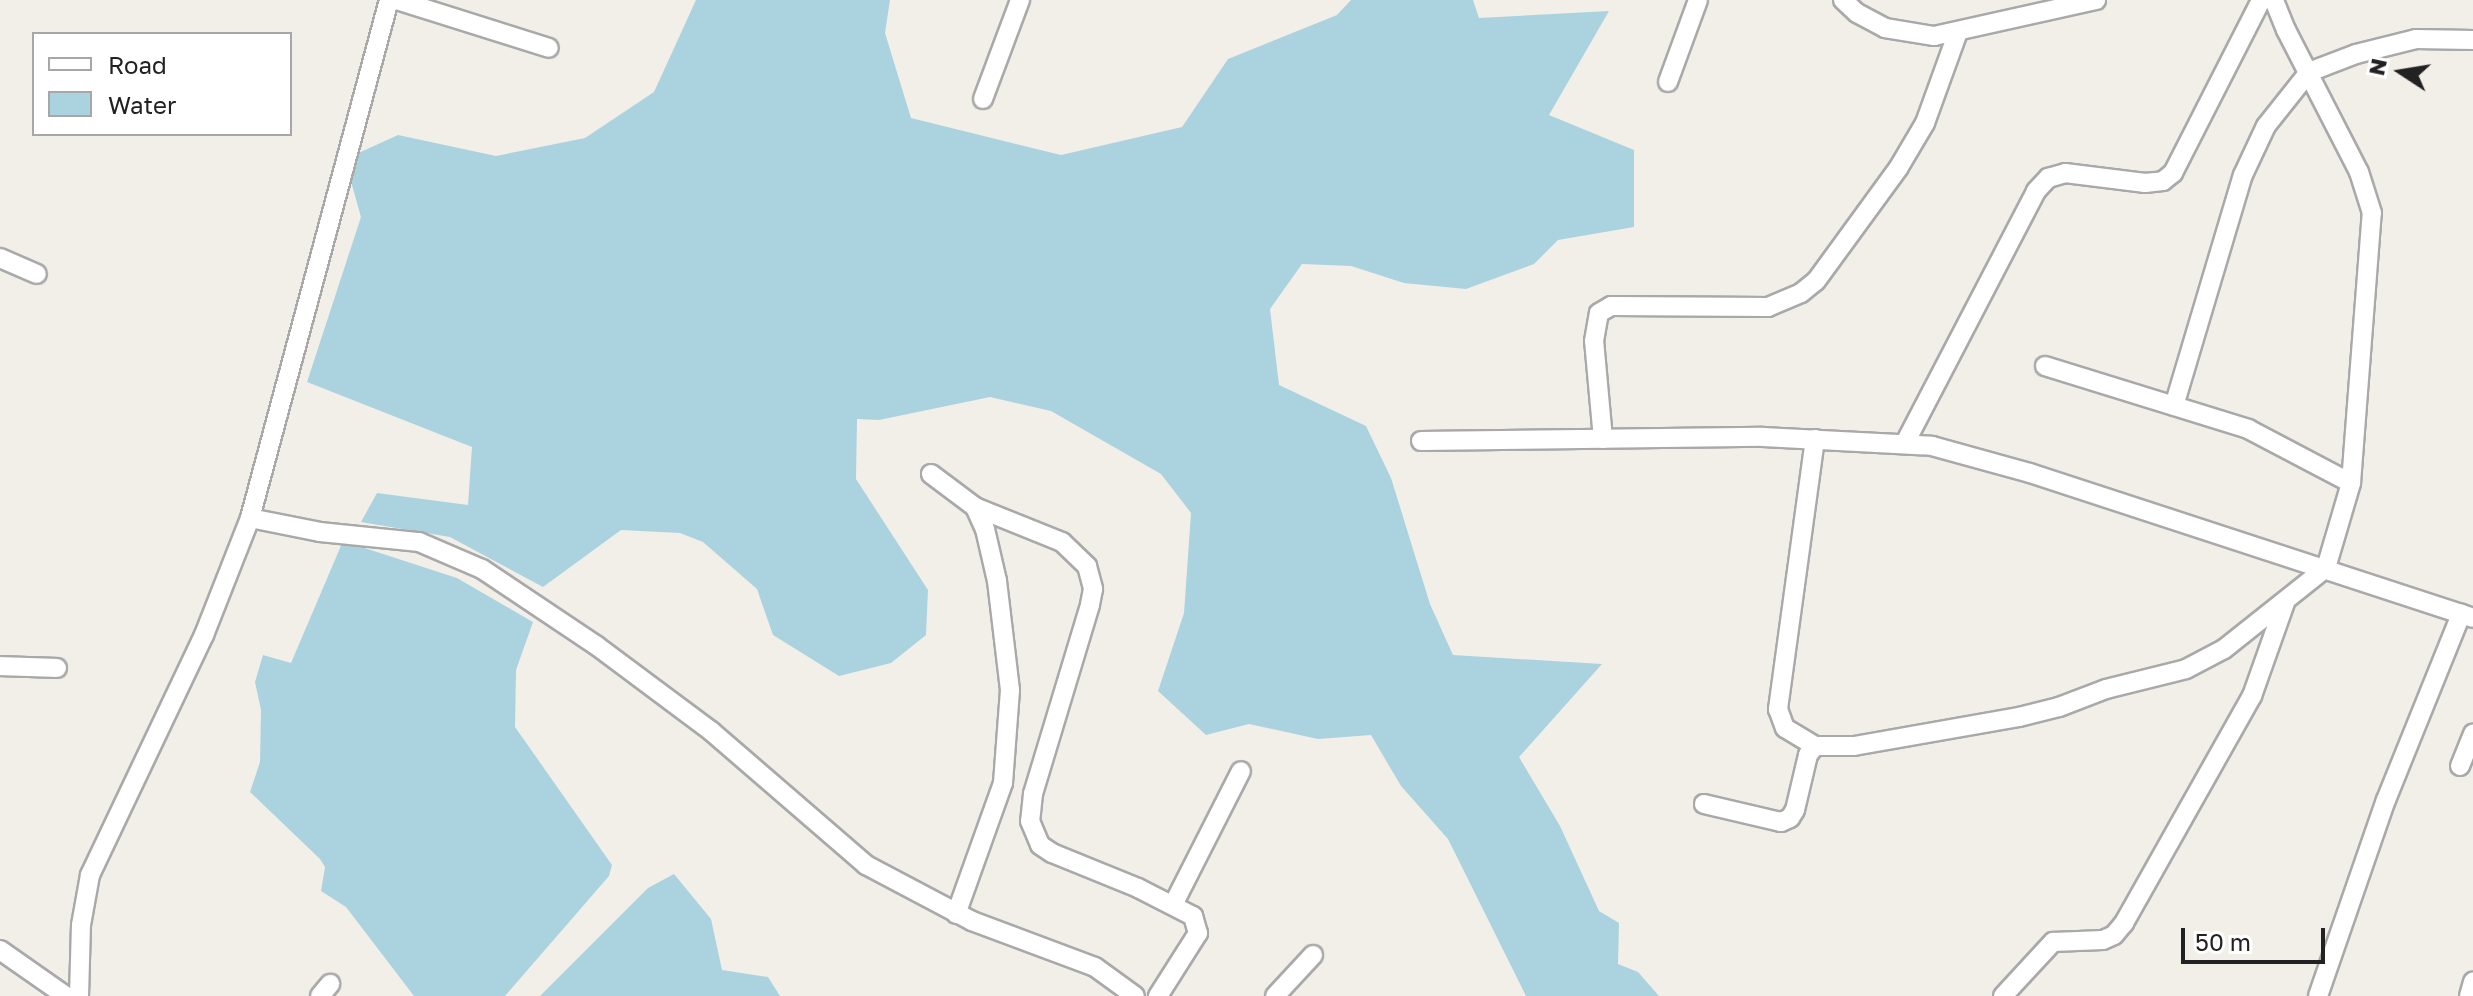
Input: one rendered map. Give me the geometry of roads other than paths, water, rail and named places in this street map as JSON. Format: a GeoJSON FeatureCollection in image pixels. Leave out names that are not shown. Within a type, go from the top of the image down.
{"type":"FeatureCollection","features":[{"type":"Feature","properties":{"kind":"street"},"geometry":{"type":"LineString","coordinates":[[79,996],[81,925],[90,875],[98,851],[204,635],[250,518],[389,0]]}},
{"type":"Feature","properties":{"kind":"street"},"geometry":{"type":"LineString","coordinates":[[397,0],[549,48]]}},
{"type":"Feature","properties":{"kind":"street"},"geometry":{"type":"LineString","coordinates":[[983,99],[1020,0]]}},
{"type":"Feature","properties":{"kind":"street"},"geometry":{"type":"LineString","coordinates":[[1668,82],[1698,0]]}},
{"type":"Feature","properties":{"kind":"street"},"geometry":{"type":"LineString","coordinates":[[1843,0],[1857,13],[1885,28],[1934,36],[2096,0]]}},
{"type":"Feature","properties":{"kind":"street"},"geometry":{"type":"LineString","coordinates":[[1905,443],[2036,191],[2048,178],[2065,173],[2145,183],[2163,181],[2173,173],[2261,0]]}},
{"type":"Feature","properties":{"kind":"street"},"geometry":{"type":"LineString","coordinates":[[1815,439],[1778,709],[1785,728],[1815,746],[1854,746],[2019,717],[2059,707],[2106,689],[2186,669],[2224,649],[2326,568],[2351,483],[2372,213],[2359,172],[2274,0]]}},
{"type":"Feature","properties":{"kind":"street"},"geometry":{"type":"LineString","coordinates":[[1603,439],[1594,341],[1599,313],[1611,306],[1768,307],[1783,304],[1801,293],[1816,281],[1916,140],[1958,32]]}},
{"type":"Feature","properties":{"kind":"street"},"geometry":{"type":"LineString","coordinates":[[2174,406],[2243,175],[2266,126],[2309,72],[2356,54],[2416,39],[2473,40]]}},
{"type":"Feature","properties":{"kind":"street"},"geometry":{"type":"LineString","coordinates":[[0,258],[37,274]]}},
{"type":"Feature","properties":{"kind":"street"},"geometry":{"type":"LineString","coordinates":[[2045,366],[2271,438],[2351,483]]}},
{"type":"Feature","properties":{"kind":"street"},"geometry":{"type":"LineString","coordinates":[[1421,441],[1815,439],[1905,443],[1984,458],[2467,616],[2386,800],[2318,996]]}},
{"type":"Feature","properties":{"kind":"street"},"geometry":{"type":"LineString","coordinates":[[931,474],[975,507],[1070,547],[1087,566],[1093,589],[1033,794],[1030,821],[1040,845],[1052,853],[1193,916],[1198,933],[1158,996]]}},
{"type":"Feature","properties":{"kind":"street"},"geometry":{"type":"LineString","coordinates":[[956,914],[1003,783],[1010,690],[997,581],[985,529],[975,507]]}},
{"type":"Feature","properties":{"kind":"street"},"geometry":{"type":"LineString","coordinates":[[250,518],[320,532],[419,542],[482,569],[597,646],[711,731],[866,865],[956,914],[1095,967],[1135,996]]}},
{"type":"Feature","properties":{"kind":"street"},"geometry":{"type":"LineString","coordinates":[[2003,996],[2053,942],[2103,940],[2114,935],[2124,923],[2252,696],[2285,603]]}},
{"type":"Feature","properties":{"kind":"street"},"geometry":{"type":"LineString","coordinates":[[0,666],[57,668]]}},
{"type":"Feature","properties":{"kind":"street"},"geometry":{"type":"LineString","coordinates":[[2460,766],[2473,733]]}},
{"type":"Feature","properties":{"kind":"street"},"geometry":{"type":"LineString","coordinates":[[1704,804],[1767,820],[1781,822],[1790,818],[1808,755],[1815,746]]}},
{"type":"Feature","properties":{"kind":"street"},"geometry":{"type":"LineString","coordinates":[[1173,905],[1241,771]]}},
{"type":"Feature","properties":{"kind":"street"},"geometry":{"type":"LineString","coordinates":[[0,950],[66,996]]}},
{"type":"Feature","properties":{"kind":"street"},"geometry":{"type":"LineString","coordinates":[[1275,996],[1313,955]]}},
{"type":"Feature","properties":{"kind":"street"},"geometry":{"type":"LineString","coordinates":[[32,996],[43,980]]}},
{"type":"Feature","properties":{"kind":"street"},"geometry":{"type":"LineString","coordinates":[[2469,996],[2473,982]]}},
{"type":"Feature","properties":{"kind":"water"},"geometry":{"type":"Polygon","coordinates":[[[696,0],[890,0],[885,33],[911,118],[1061,155],[1182,127],[1228,59],[1337,15],[1351,0],[1473,0],[1479,18],[1609,11],[1549,115],[1634,150],[1634,227],[1558,240],[1534,264],[1466,289],[1404,283],[1351,266],[1302,264],[1270,309],[1279,385],[1366,426],[1391,478],[1430,604],[1453,655],[1602,664],[1519,757],[1560,826],[1599,911],[1619,923],[1618,964],[1638,972],[1659,996],[1526,996],[1448,839],[1401,786],[1371,735],[1318,739],[1249,724],[1206,735],[1158,691],[1184,613],[1191,513],[1161,474],[1051,411],[990,397],[879,420],[857,419],[856,479],[928,590],[926,635],[891,663],[839,676],[773,635],[757,589],[703,542],[680,533],[621,530],[543,587],[450,537],[361,522],[377,493],[468,505],[472,447],[307,382],[361,217],[350,178],[354,155],[398,135],[496,156],[585,138],[654,92],[696,0]]]}},
{"type":"Feature","properties":{"kind":"water"},"geometry":{"type":"Polygon","coordinates":[[[343,541],[457,578],[533,622],[516,670],[515,727],[612,865],[609,876],[505,996],[414,996],[346,907],[321,891],[325,867],[320,859],[250,792],[260,762],[261,710],[255,682],[263,655],[291,663],[343,541]]]}},
{"type":"Feature","properties":{"kind":"water"},"geometry":{"type":"Polygon","coordinates":[[[674,874],[711,919],[722,970],[768,977],[780,996],[540,996],[648,888],[674,874]]]}}]}
